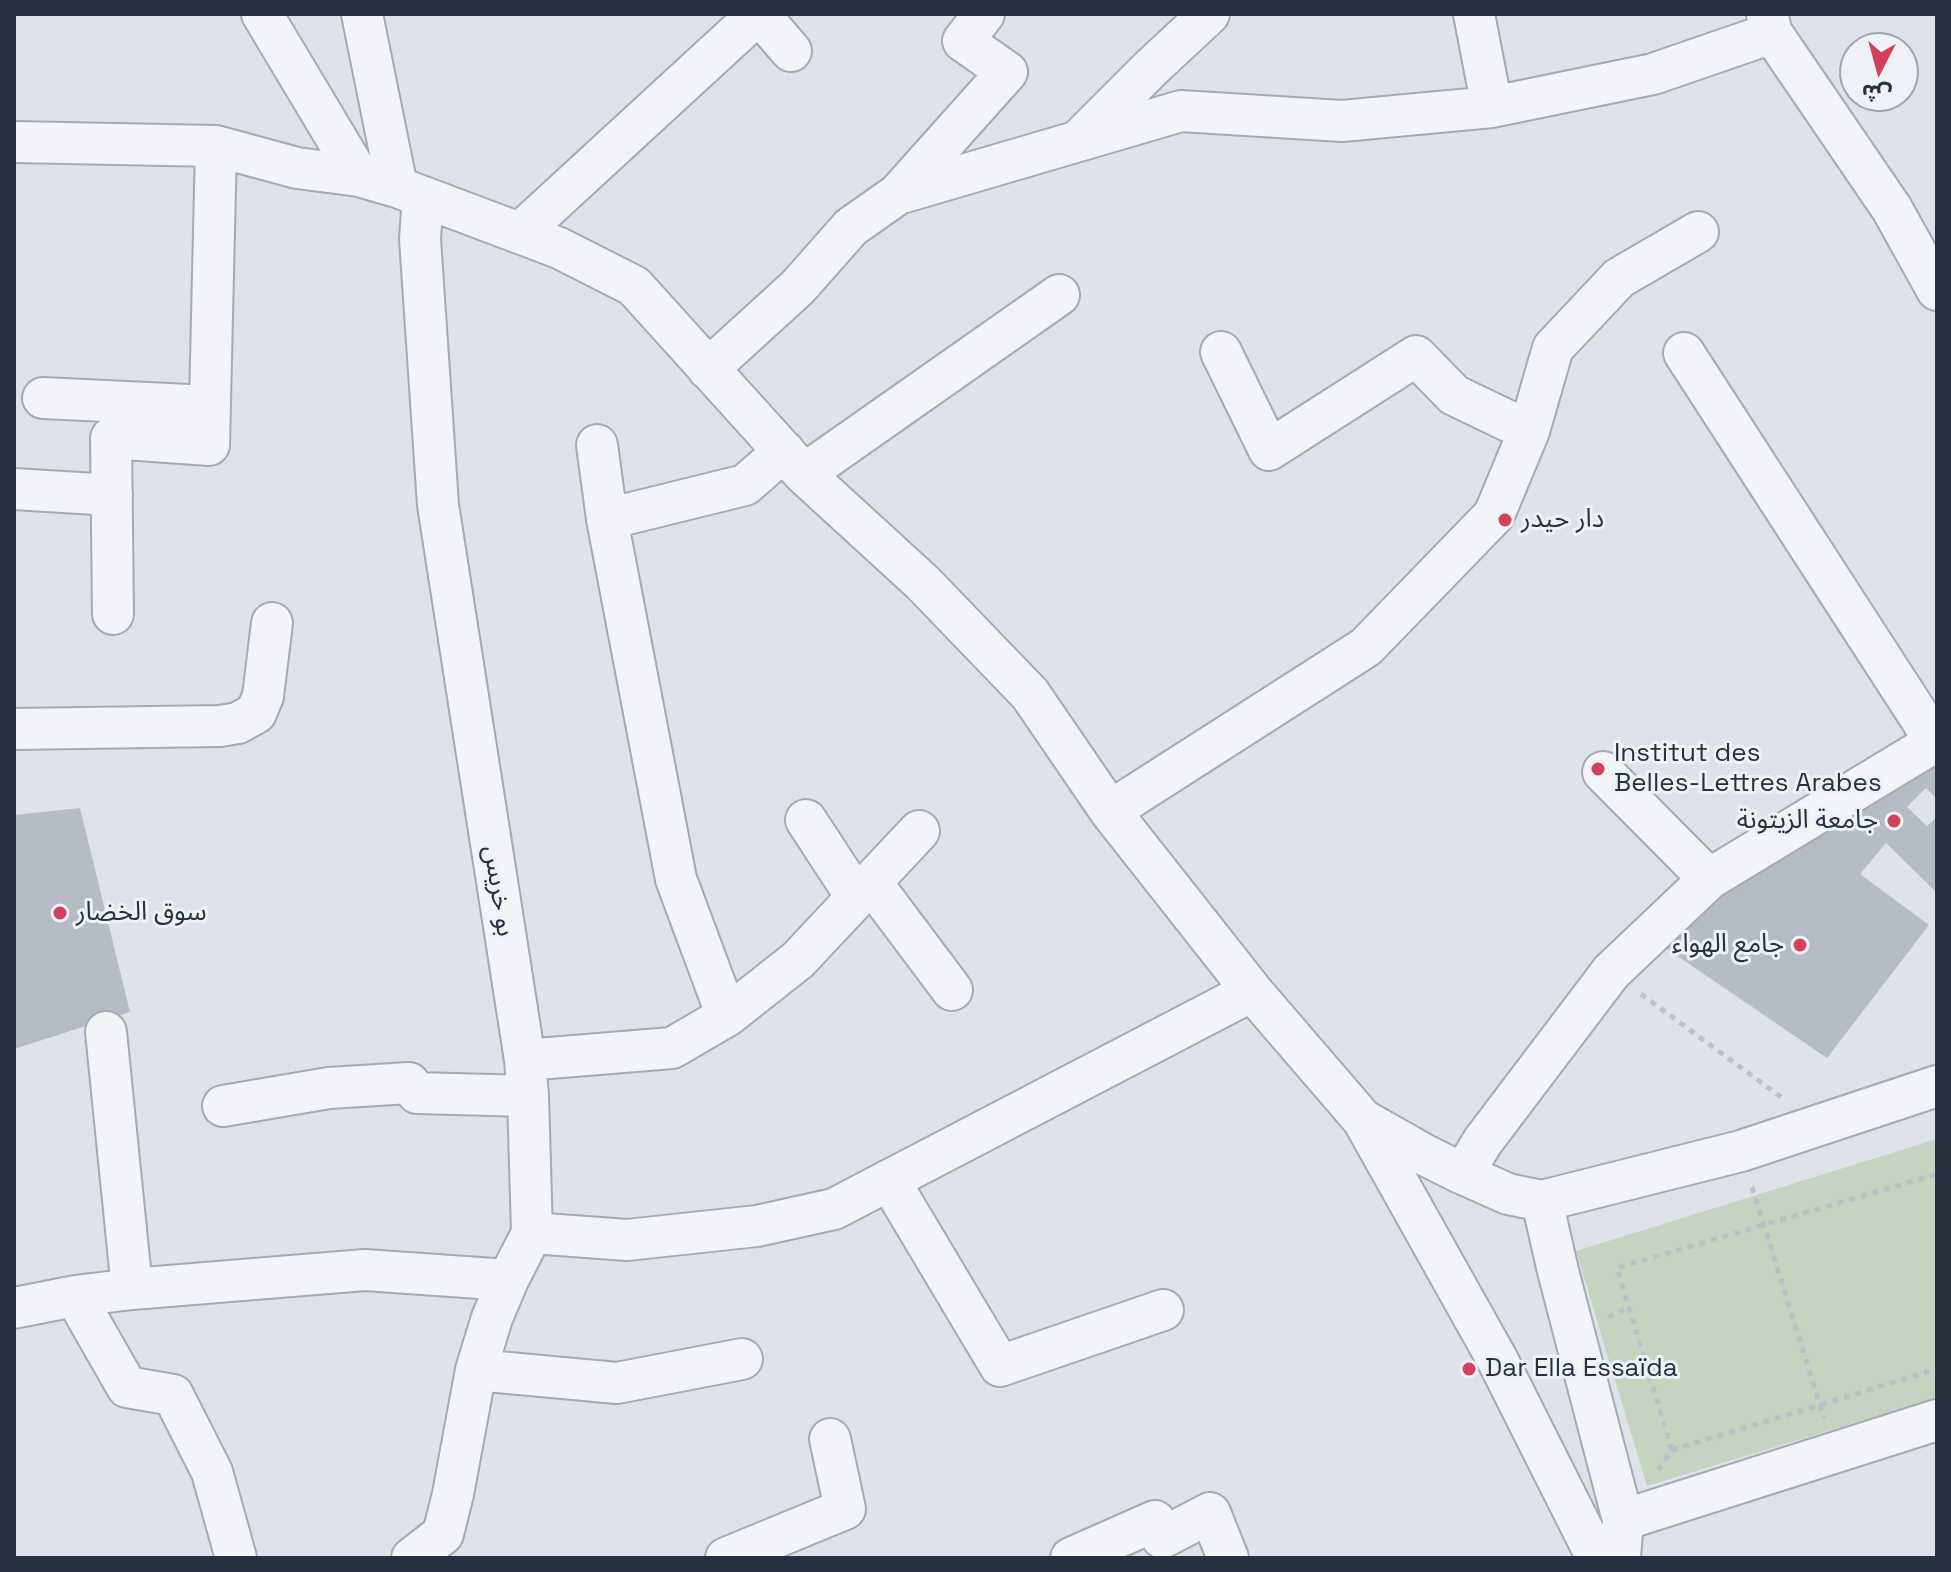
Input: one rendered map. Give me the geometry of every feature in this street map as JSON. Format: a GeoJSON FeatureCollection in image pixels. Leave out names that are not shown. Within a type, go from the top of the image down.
{"type":"FeatureCollection","features":[{"type":"Feature","properties":{"kind":"street"},"geometry":{"type":"LineString","coordinates":[[262,14],[359,176]]}},
{"type":"Feature","properties":{"kind":"street","name":"بو خريس"},"geometry":{"type":"LineString","coordinates":[[362,14],[420,239],[438,505],[527,1078],[532,1233],[492,1318],[476,1370],[453,1494],[450,1546],[412,1558]]}},
{"type":"Feature","properties":{"kind":"street"},"geometry":{"type":"LineString","coordinates":[[521,232],[759,14],[791,51]]}},
{"type":"Feature","properties":{"kind":"street"},"geometry":{"type":"LineString","coordinates":[[708,369],[798,287],[851,227],[898,194],[1007,72],[963,41],[984,14]]}},
{"type":"Feature","properties":{"kind":"street"},"geometry":{"type":"LineString","coordinates":[[1077,142],[1209,14]]}},
{"type":"Feature","properties":{"kind":"street"},"geometry":{"type":"LineString","coordinates":[[1474,14],[1492,107]]}},
{"type":"Feature","properties":{"kind":"street"},"geometry":{"type":"LineString","coordinates":[[898,194],[1181,111],[1342,121],[1492,107],[1653,74],[1770,24],[1892,209],[1937,290]]}},
{"type":"Feature","properties":{"kind":"street"},"geometry":{"type":"LineString","coordinates":[[14,142],[216,146],[297,168],[359,176],[521,232],[634,286],[794,463],[923,583],[1030,694],[1110,811],[1252,991],[1363,1120],[1497,1359],[1597,1558]]}},
{"type":"Feature","properties":{"kind":"street"},"geometry":{"type":"LineString","coordinates":[[113,614],[111,438],[209,445],[216,146]]}},
{"type":"Feature","properties":{"kind":"street"},"geometry":{"type":"LineString","coordinates":[[1110,811],[1366,647],[1494,515],[1529,431],[1553,348],[1619,278],[1698,232]]}},
{"type":"Feature","properties":{"kind":"street"},"geometry":{"type":"LineString","coordinates":[[607,519],[745,485],[794,463],[1059,295]]}},
{"type":"Feature","properties":{"kind":"street"},"geometry":{"type":"LineString","coordinates":[[1221,352],[1269,450],[1416,356],[1454,395],[1529,431]]}},
{"type":"Feature","properties":{"kind":"street"},"geometry":{"type":"LineString","coordinates":[[1463,1174],[1483,1141],[1611,972],[1709,879],[1936,743],[1684,353]]}},
{"type":"Feature","properties":{"kind":"street"},"geometry":{"type":"LineString","coordinates":[[43,398],[210,406]]}},
{"type":"Feature","properties":{"kind":"street"},"geometry":{"type":"LineString","coordinates":[[597,445],[607,519],[676,879],[727,1016]]}},
{"type":"Feature","properties":{"kind":"street"},"geometry":{"type":"LineString","coordinates":[[14,489],[112,495]]}},
{"type":"Feature","properties":{"kind":"street"},"geometry":{"type":"LineString","coordinates":[[14,729],[220,726],[238,723],[256,713],[263,696],[272,623]]}},
{"type":"Feature","properties":{"kind":"street"},"geometry":{"type":"LineString","coordinates":[[1603,772],[1709,879]]}},
{"type":"Feature","properties":{"kind":"street"},"geometry":{"type":"LineString","coordinates":[[806,820],[952,990]]}},
{"type":"Feature","properties":{"kind":"street"},"geometry":{"type":"LineString","coordinates":[[223,1106],[329,1088],[409,1083],[417,1093],[527,1078],[672,1048],[727,1016],[798,960],[919,831]]}},
{"type":"Feature","properties":{"kind":"street"},"geometry":{"type":"LineString","coordinates":[[532,1233],[627,1240],[757,1226],[834,1209],[1252,991]]}},
{"type":"Feature","properties":{"kind":"street"},"geometry":{"type":"LineString","coordinates":[[106,1032],[132,1289]]}},
{"type":"Feature","properties":{"kind":"street"},"geometry":{"type":"LineString","coordinates":[[1363,1120],[1463,1174],[1508,1194],[1542,1201],[1741,1151],[1937,1086]]}},
{"type":"Feature","properties":{"kind":"street"},"geometry":{"type":"LineString","coordinates":[[889,1180],[1000,1366],[1163,1310]]}},
{"type":"Feature","properties":{"kind":"street"},"geometry":{"type":"LineString","coordinates":[[1542,1201],[1622,1539],[1835,1452],[1937,1420]]}},
{"type":"Feature","properties":{"kind":"street"},"geometry":{"type":"LineString","coordinates":[[14,1308],[132,1289],[365,1270],[508,1280]]}},
{"type":"Feature","properties":{"kind":"street"},"geometry":{"type":"LineString","coordinates":[[75,1296],[127,1387],[173,1395],[212,1472],[236,1558]]}},
{"type":"Feature","properties":{"kind":"street"},"geometry":{"type":"LineString","coordinates":[[476,1370],[617,1383],[742,1359]]}},
{"type":"Feature","properties":{"kind":"street"},"geometry":{"type":"LineString","coordinates":[[726,1558],[845,1509],[830,1439]]}},
{"type":"Feature","properties":{"kind":"street"},"geometry":{"type":"LineString","coordinates":[[1071,1558],[1155,1521],[1162,1538],[1210,1513],[1228,1558]]}},
{"type":"Feature","properties":{"kind":"path"},"geometry":{"type":"LineString","coordinates":[[1611,972],[1783,1098]]}},
{"type":"Feature","properties":{"kind":"path"},"geometry":{"type":"LineString","coordinates":[[1741,1151],[1835,1452]]}},
{"type":"Feature","properties":{"kind":"path"},"geometry":{"type":"LineString","coordinates":[[1937,1174],[1617,1268],[1672,1450],[1937,1369]]}},
{"type":"Feature","properties":{"kind":"green space"},"geometry":{"type":"Polygon","coordinates":[[[1937,1139],[1937,1398],[1647,1486],[1576,1251],[1937,1139]]]}},
{"type":"Feature","properties":{"kind":"building","name":"جامع الهواء"},"geometry":{"type":"Polygon","coordinates":[[[1937,762],[1937,799],[1926,788],[1907,807],[1927,826],[1937,817],[1937,893],[1886,843],[1860,874],[1929,925],[1827,1058],[1657,939],[1884,778],[1937,762]]]}},
{"type":"Feature","properties":{"kind":"building","name":"سوق الخضار"},"geometry":{"type":"Polygon","coordinates":[[[80,808],[130,1012],[14,1049],[14,815],[80,808]]]}},
{"type":"Feature","properties":{"kind":"place","name":"دار حيدر"},"geometry":{"type":"Point","coordinates":[1505,520]}},
{"type":"Feature","properties":{"kind":"place","name":"Institut des Belles-Lettres Arabes"},"geometry":{"type":"Point","coordinates":[1598,769]}},
{"type":"Feature","properties":{"kind":"place","name":"جامعة الزيتونة"},"geometry":{"type":"Point","coordinates":[1894,821]}},
{"type":"Feature","properties":{"kind":"place","name":"سوق الخضار"},"geometry":{"type":"Point","coordinates":[60,913]}},
{"type":"Feature","properties":{"kind":"place","name":"جامع الهواء"},"geometry":{"type":"Point","coordinates":[1800,945]}},
{"type":"Feature","properties":{"kind":"place","name":"Dar Ella Essaïda"},"geometry":{"type":"Point","coordinates":[1469,1369]}}]}
